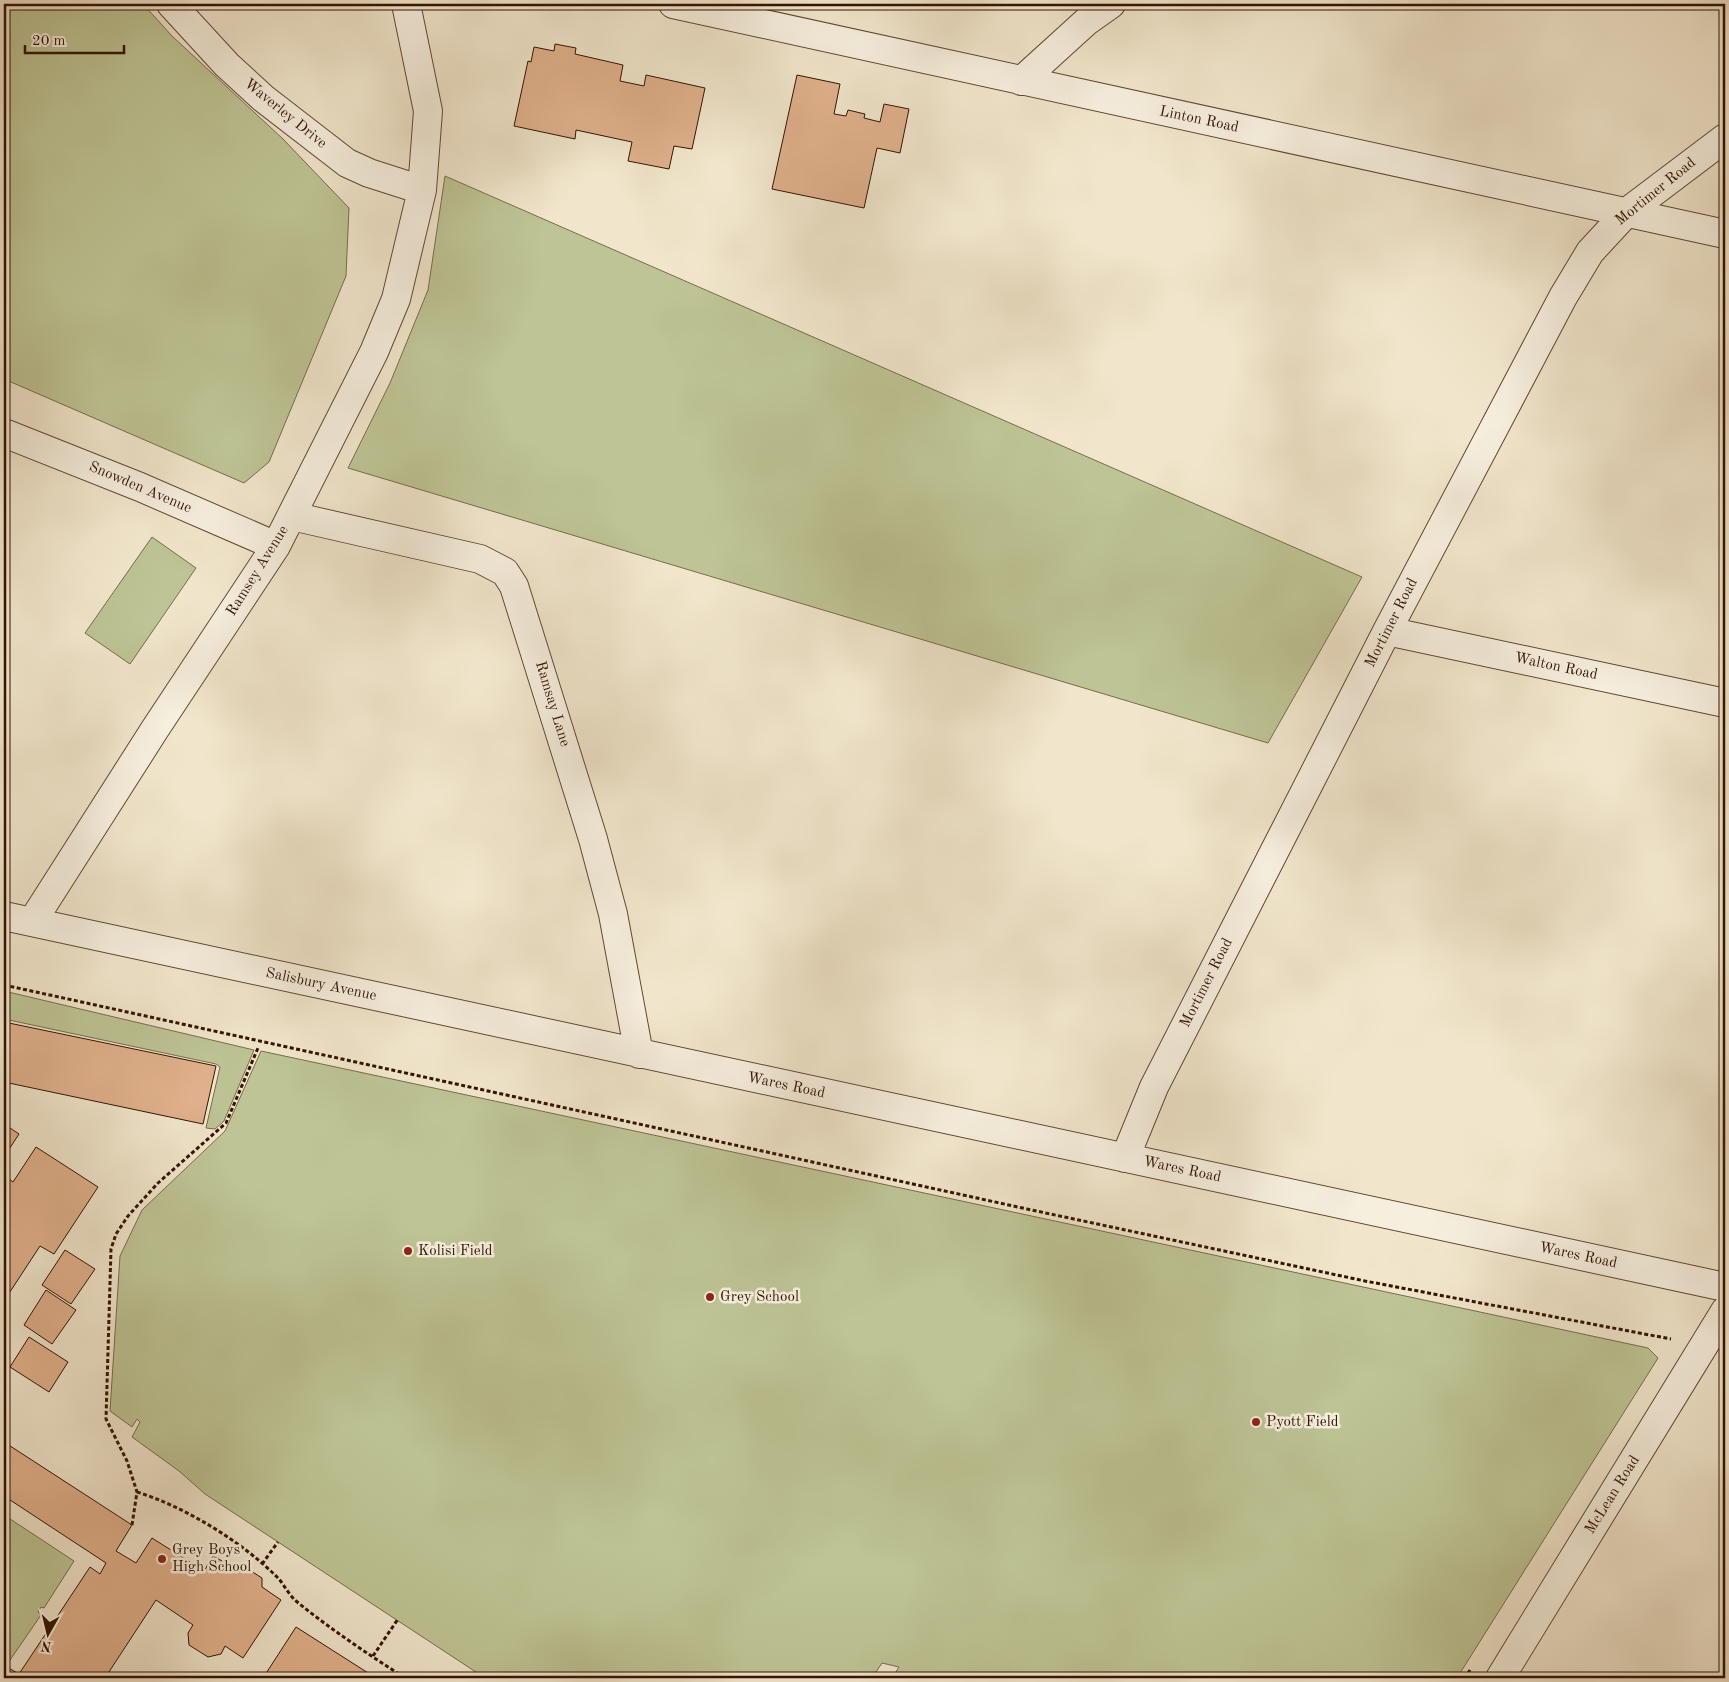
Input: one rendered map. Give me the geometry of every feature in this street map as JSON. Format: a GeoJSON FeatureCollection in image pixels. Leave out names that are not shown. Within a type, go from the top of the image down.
{"type":"FeatureCollection","features":[{"type":"Feature","properties":{"kind":"street","name":"Waverley Drive"},"geometry":{"type":"LineString","coordinates":[[171,4],[227,65],[263,98],[347,163],[369,174],[422,190]]}},
{"type":"Feature","properties":{"kind":"street","name":"Ramsey Avenue"},"geometry":{"type":"LineString","coordinates":[[32,922],[155,729],[276,546],[374,352],[396,299],[422,190],[428,111],[406,4]]}},
{"type":"Feature","properties":{"kind":"street","name":"Linton Road"},"geometry":{"type":"LineString","coordinates":[[674,4],[1725,234]]}},
{"type":"Feature","properties":{"kind":"street"},"geometry":{"type":"LineString","coordinates":[[1021,81],[1087,21],[1111,4]]}},
{"type":"Feature","properties":{"kind":"street","name":"Mortimer Road"},"geometry":{"type":"LineString","coordinates":[[1125,1158],[1154,1087],[1387,631],[1563,297],[1590,252],[1627,212],[1725,138]]}},
{"type":"Feature","properties":{"kind":"street","name":"Snowden Avenue"},"geometry":{"type":"LineString","coordinates":[[4,433],[140,487],[276,546]]}},
{"type":"Feature","properties":{"kind":"street","name":"Ramsay Lane"},"geometry":{"type":"LineString","coordinates":[[292,516],[480,559],[495,565],[505,572],[526,621],[593,839],[613,914],[639,1054]]}},
{"type":"Feature","properties":{"kind":"street","name":"Walton Road"},"geometry":{"type":"LineString","coordinates":[[1387,631],[1725,703]]}},
{"type":"Feature","properties":{"kind":"street","name":"Salisbury Avenue"},"geometry":{"type":"LineString","coordinates":[[4,916],[639,1054]]}},
{"type":"Feature","properties":{"kind":"street","name":"Wares Road"},"geometry":{"type":"LineString","coordinates":[[639,1054],[1725,1287]]}},
{"type":"Feature","properties":{"kind":"street","name":"McLean Road"},"geometry":{"type":"LineString","coordinates":[[1500,1678],[1725,1311]]}},
{"type":"Feature","properties":{"kind":"path"},"geometry":{"type":"LineString","coordinates":[[4,985],[1027,1210],[1365,1281],[1675,1340]]}},
{"type":"Feature","properties":{"kind":"path"},"geometry":{"type":"LineString","coordinates":[[132,1525],[137,1492],[128,1461],[106,1419],[111,1249],[121,1225],[158,1183],[226,1123],[258,1048]]}},
{"type":"Feature","properties":{"kind":"path"},"geometry":{"type":"LineString","coordinates":[[137,1492],[159,1499],[188,1513],[262,1564],[278,1578],[294,1599],[405,1678]]}},
{"type":"Feature","properties":{"kind":"path"},"geometry":{"type":"LineString","coordinates":[[262,1564],[278,1542]]}},
{"type":"Feature","properties":{"kind":"path"},"geometry":{"type":"LineString","coordinates":[[372,1656],[398,1620]]}},
{"type":"Feature","properties":{"kind":"green space"},"geometry":{"type":"Polygon","coordinates":[[[4,4],[143,4],[172,36],[283,139],[349,208],[346,276],[269,462],[244,483],[4,379],[4,4]]]}},
{"type":"Feature","properties":{"kind":"green space"},"geometry":{"type":"Polygon","coordinates":[[[445,176],[1362,577],[1268,743],[348,468],[390,383],[428,290],[445,176]]]}},
{"type":"Feature","properties":{"kind":"green space"},"geometry":{"type":"Polygon","coordinates":[[[152,537],[196,568],[130,664],[85,633],[152,537]]]}},
{"type":"Feature","properties":{"kind":"green space"},"geometry":{"type":"Polygon","coordinates":[[[4,991],[254,1050],[224,1121],[215,1129],[206,1128],[220,1067],[216,1064],[4,1019],[4,991]]]}},
{"type":"Feature","properties":{"kind":"green space","name":"Grey School"},"geometry":{"type":"Polygon","coordinates":[[[261,1051],[1648,1348],[1658,1358],[1457,1678],[892,1678],[899,1667],[882,1663],[872,1678],[485,1678],[205,1494],[179,1471],[132,1437],[140,1422],[137,1419],[132,1427],[110,1411],[120,1256],[142,1210],[225,1131],[261,1051]]]}},
{"type":"Feature","properties":{"kind":"green space"},"geometry":{"type":"Polygon","coordinates":[[[4,1515],[74,1561],[44,1608],[41,1607],[38,1612],[41,1615],[10,1660],[4,1656],[4,1515]]]}},
{"type":"Feature","properties":{"kind":"building"},"geometry":{"type":"Polygon","coordinates":[[[555,44],[576,48],[575,54],[623,65],[620,81],[644,86],[646,75],[705,88],[692,149],[674,146],[669,169],[628,161],[632,142],[576,130],[575,139],[514,126],[528,61],[531,62],[534,47],[554,51],[555,44]]]}},
{"type":"Feature","properties":{"kind":"building"},"geometry":{"type":"Polygon","coordinates":[[[797,75],[840,84],[834,114],[846,116],[848,110],[865,114],[864,118],[880,122],[884,104],[909,109],[900,153],[877,148],[864,208],[772,189],[797,75]]]}},
{"type":"Feature","properties":{"kind":"building"},"geometry":{"type":"Polygon","coordinates":[[[4,1022],[216,1066],[203,1124],[4,1082],[4,1022]]]}},
{"type":"Feature","properties":{"kind":"building"},"geometry":{"type":"Polygon","coordinates":[[[4,1124],[19,1134],[4,1157],[4,1124]]]}},
{"type":"Feature","properties":{"kind":"building"},"geometry":{"type":"Polygon","coordinates":[[[36,1147],[98,1187],[54,1254],[40,1246],[4,1301],[4,1234],[10,1224],[4,1220],[4,1175],[13,1182],[36,1147]]]}},
{"type":"Feature","properties":{"kind":"building"},"geometry":{"type":"Polygon","coordinates":[[[65,1250],[95,1269],[71,1304],[42,1285],[65,1250]]]}},
{"type":"Feature","properties":{"kind":"building"},"geometry":{"type":"Polygon","coordinates":[[[46,1290],[76,1310],[52,1344],[24,1325],[46,1290]]]}},
{"type":"Feature","properties":{"kind":"building"},"geometry":{"type":"Polygon","coordinates":[[[29,1337],[68,1362],[49,1392],[10,1367],[29,1337]]]}},
{"type":"Feature","properties":{"kind":"building","name":"Grey Boys High School"},"geometry":{"type":"Polygon","coordinates":[[[4,1442],[132,1525],[116,1551],[136,1563],[152,1538],[204,1571],[213,1556],[231,1566],[240,1564],[262,1578],[262,1587],[281,1600],[243,1658],[225,1646],[221,1654],[208,1657],[189,1645],[188,1633],[193,1625],[156,1600],[105,1678],[4,1678],[7,1667],[19,1674],[90,1567],[100,1574],[106,1563],[4,1496],[4,1442]]]}},
{"type":"Feature","properties":{"kind":"building"},"geometry":{"type":"Polygon","coordinates":[[[296,1627],[376,1678],[263,1678],[296,1627]]]}},
{"type":"Feature","properties":{"kind":"place","name":"Kolisi Field"},"geometry":{"type":"Point","coordinates":[408,1251]}},
{"type":"Feature","properties":{"kind":"place","name":"Grey School"},"geometry":{"type":"Point","coordinates":[710,1297]}},
{"type":"Feature","properties":{"kind":"place","name":"Pyott Field"},"geometry":{"type":"Point","coordinates":[1256,1422]}},
{"type":"Feature","properties":{"kind":"place","name":"Grey Boys High School"},"geometry":{"type":"Point","coordinates":[162,1559]}}]}
